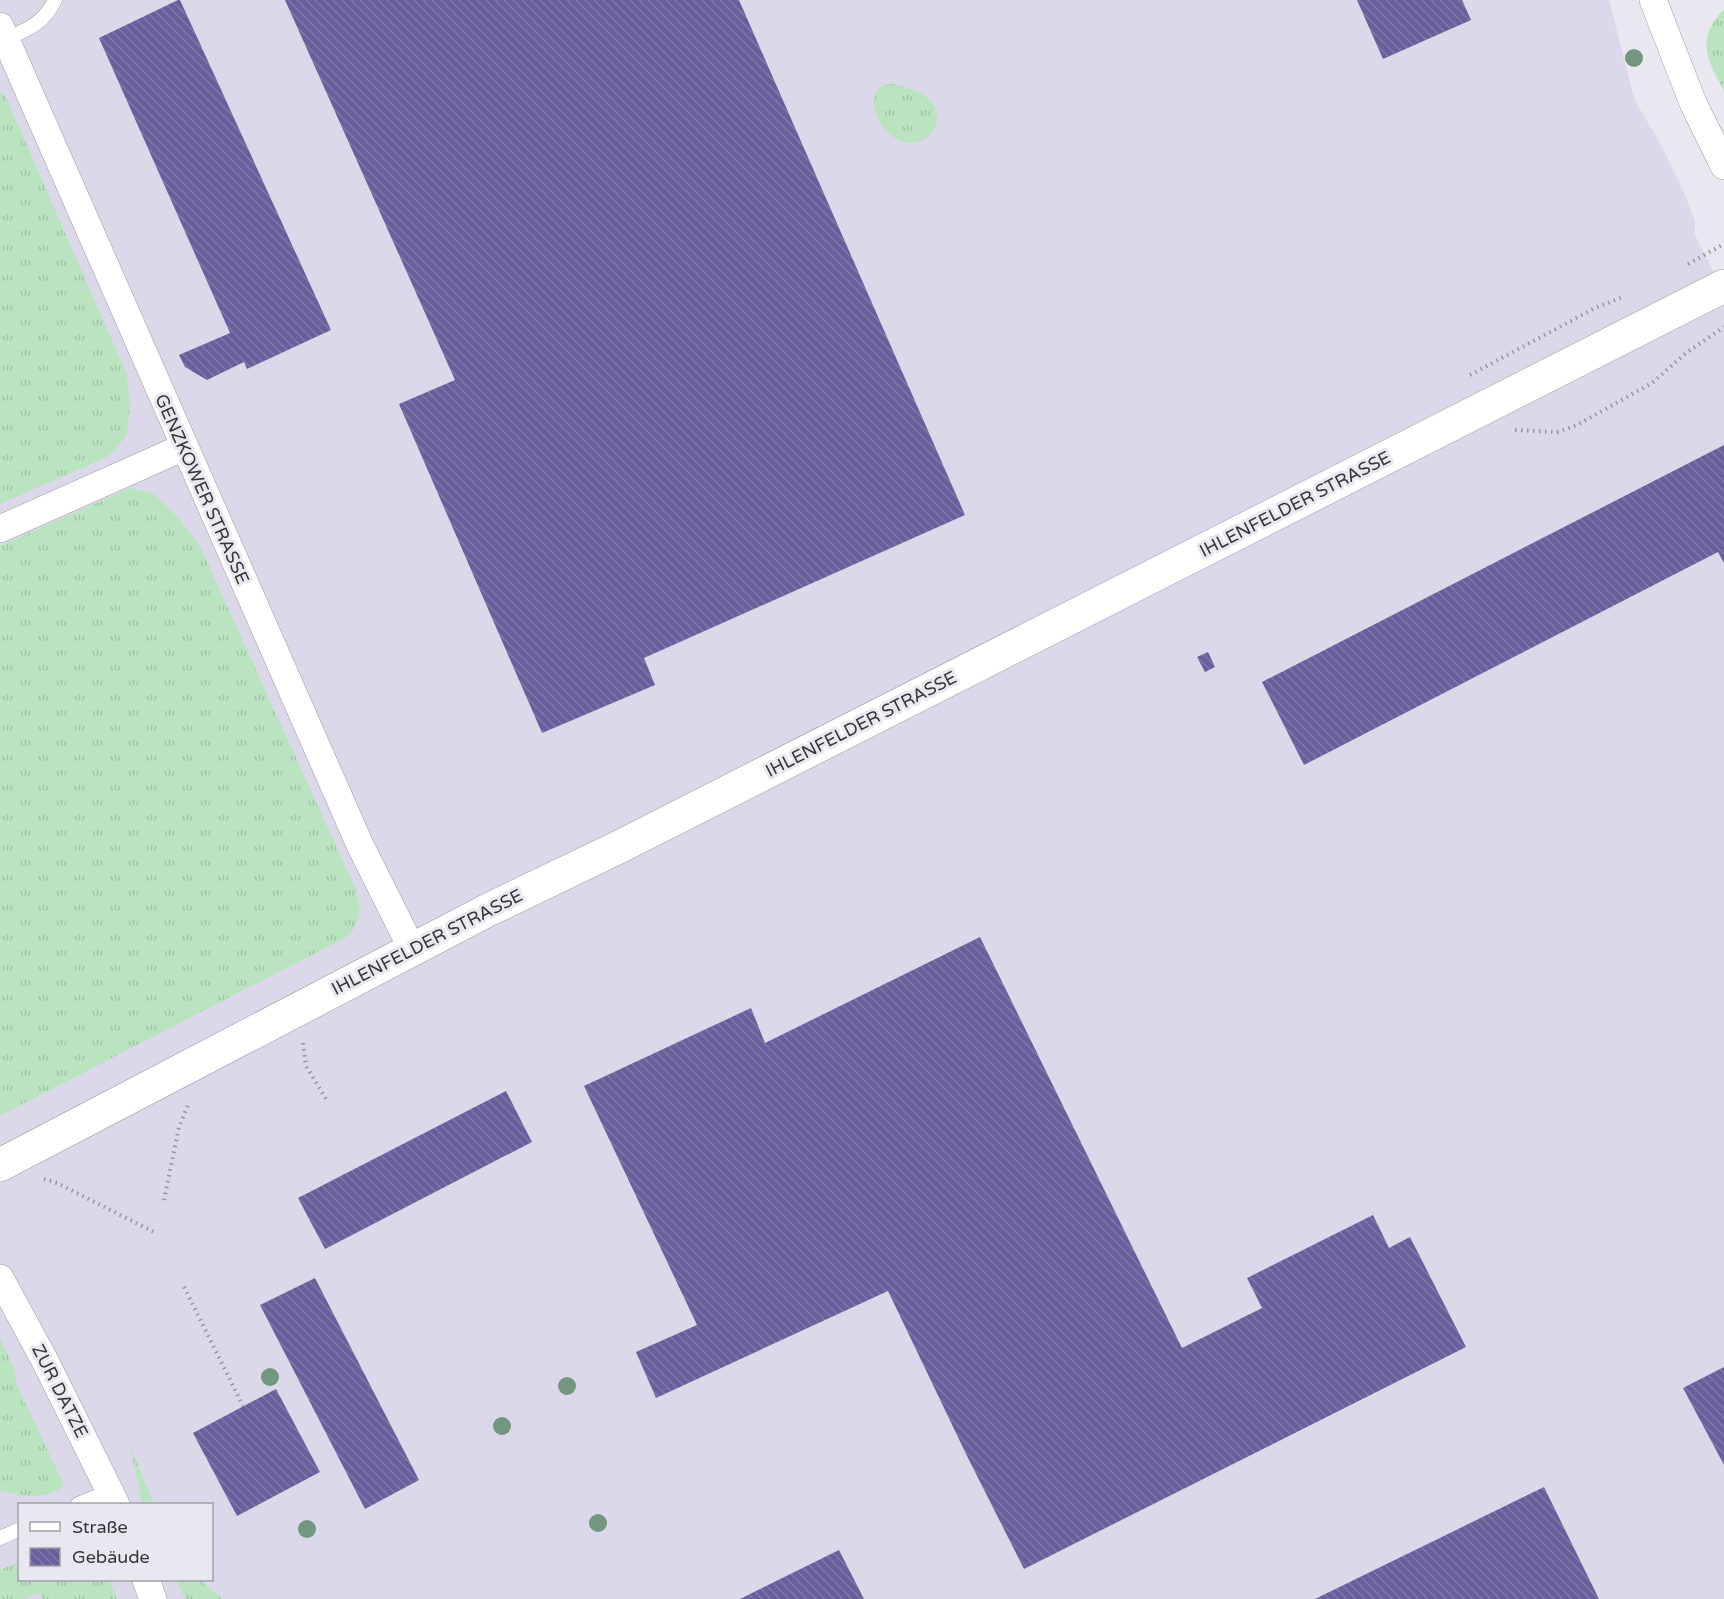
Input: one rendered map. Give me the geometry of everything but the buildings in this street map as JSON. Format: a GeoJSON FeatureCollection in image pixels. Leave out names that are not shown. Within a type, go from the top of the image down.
{"type":"FeatureCollection","features":[{"type":"Feature","properties":{"kind":"main road","name":"IHLENFELDER STRASSE"},"geometry":{"type":"LineString","coordinates":[[0,1165],[488,910],[619,847],[1724,286]]}},
{"type":"Feature","properties":{"kind":"street"},"geometry":{"type":"LineString","coordinates":[[1660,2],[1693,103],[1724,166]]}},
{"type":"Feature","properties":{"kind":"street","name":"GENZKOWER STRASSE"},"geometry":{"type":"LineString","coordinates":[[5,45],[360,845],[412,949]]}},
{"type":"Feature","properties":{"kind":"street"},"geometry":{"type":"LineString","coordinates":[[0,529],[184,447]]}},
{"type":"Feature","properties":{"kind":"street","name":"ZUR DATZE"},"geometry":{"type":"LineString","coordinates":[[0,1278],[44,1359],[113,1498]]}},
{"type":"Feature","properties":{"kind":"street"},"geometry":{"type":"LineString","coordinates":[[146,1581],[153,1599]]}},
{"type":"Feature","properties":{"kind":"lane"},"geometry":{"type":"LineString","coordinates":[[5,45],[49,13],[55,0]]}},
{"type":"Feature","properties":{"kind":"lane"},"geometry":{"type":"LineString","coordinates":[[84,1503],[113,1498]]}},
{"type":"Feature","properties":{"kind":"lane"},"geometry":{"type":"LineString","coordinates":[[0,1538],[18,1530]]}},
{"type":"Feature","properties":{"kind":"path"},"geometry":{"type":"LineString","coordinates":[[303,1039],[306,1066],[326,1099]]}},
{"type":"Feature","properties":{"kind":"path"},"geometry":{"type":"LineString","coordinates":[[164,1200],[179,1127],[191,1098]]}},
{"type":"Feature","properties":{"kind":"path"},"geometry":{"type":"LineString","coordinates":[[40,1178],[57,1183],[156,1233]]}},
{"type":"Feature","properties":{"kind":"path"},"geometry":{"type":"LineString","coordinates":[[184,1287],[243,1406]]}},
{"type":"Feature","properties":{"kind":"shaded area"},"geometry":{"type":"Polygon","coordinates":[[[0,0],[1609,0],[1635,101],[1659,141],[1684,192],[1695,221],[1695,235],[1724,293],[1724,1599],[0,1599],[0,0]]]}},
{"type":"Feature","properties":{"kind":"green space"},"geometry":{"type":"Polygon","coordinates":[[[1724,9],[1724,91],[1709,59],[1707,40],[1709,30],[1724,9]]]}},
{"type":"Feature","properties":{"kind":"green space"},"geometry":{"type":"Polygon","coordinates":[[[893,84],[922,94],[928,98],[936,110],[936,124],[933,132],[926,138],[914,143],[902,142],[892,136],[883,126],[874,104],[876,93],[883,85],[893,84]]]}},
{"type":"Feature","properties":{"kind":"green space"},"geometry":{"type":"Polygon","coordinates":[[[0,93],[5,95],[127,375],[130,406],[127,435],[109,456],[0,504],[0,93]]]}},
{"type":"Feature","properties":{"kind":"green space"},"geometry":{"type":"Polygon","coordinates":[[[130,488],[152,493],[175,514],[200,546],[355,888],[359,907],[357,922],[350,935],[0,1116],[0,546],[130,488]]]}},
{"type":"Feature","properties":{"kind":"green space"},"geometry":{"type":"Polygon","coordinates":[[[0,1338],[14,1368],[16,1383],[64,1485],[51,1493],[34,1496],[0,1490],[0,1338]]]}},
{"type":"Feature","properties":{"kind":"green space"},"geometry":{"type":"Polygon","coordinates":[[[130,1446],[154,1503],[142,1503],[130,1446]]]}},
{"type":"Feature","properties":{"kind":"green space"},"geometry":{"type":"Polygon","coordinates":[[[18,1562],[18,1581],[109,1581],[117,1599],[42,1599],[39,1593],[24,1599],[0,1599],[0,1570],[18,1562]]]}},
{"type":"Feature","properties":{"kind":"green space"},"geometry":{"type":"Polygon","coordinates":[[[177,1581],[201,1581],[222,1599],[185,1599],[177,1581]]]}}]}
